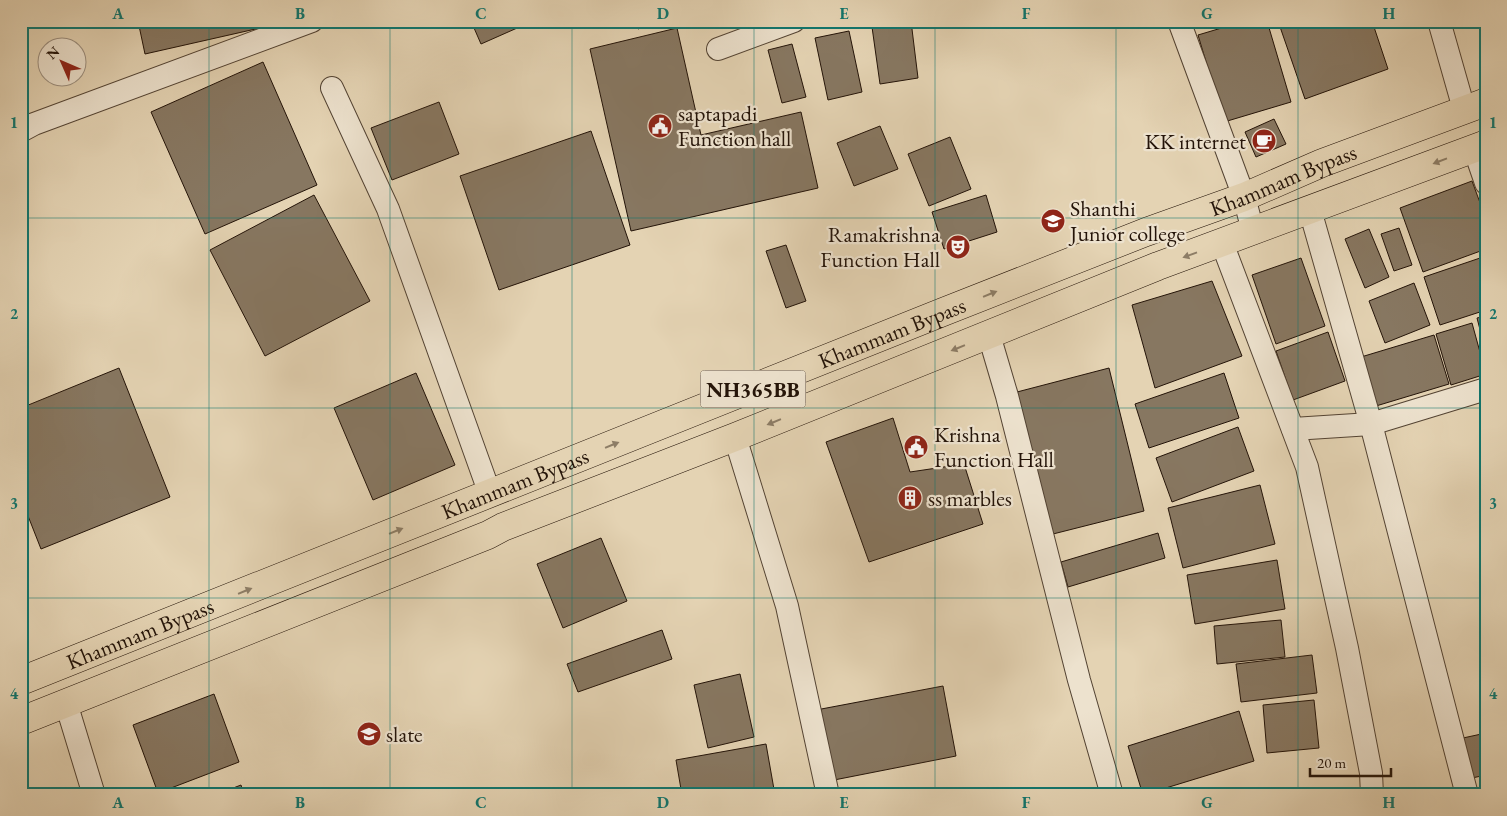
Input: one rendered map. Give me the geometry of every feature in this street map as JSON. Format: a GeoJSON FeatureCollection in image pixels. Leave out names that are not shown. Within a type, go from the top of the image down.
{"type":"FeatureCollection","features":[{"type":"Feature","properties":{"kind":"highway","name":"Khammam Bypass"},"geometry":{"type":"LineString","coordinates":[[21,681],[943,312],[1146,232],[1244,197],[1322,163],[1475,106]]}},
{"type":"Feature","properties":{"kind":"highway","name":"Khammam Bypass"},"geometry":{"type":"LineString","coordinates":[[21,721],[503,527],[736,438],[1158,266],[1480,146]]}},
{"type":"Feature","properties":{"kind":"street"},"geometry":{"type":"LineString","coordinates":[[21,131],[34,124],[312,21]]}},
{"type":"Feature","properties":{"kind":"street"},"geometry":{"type":"LineString","coordinates":[[718,49],[794,21]]}},
{"type":"Feature","properties":{"kind":"street"},"geometry":{"type":"LineString","coordinates":[[1179,21],[1244,197],[1253,231]]}},
{"type":"Feature","properties":{"kind":"street"},"geometry":{"type":"LineString","coordinates":[[1439,21],[1475,106]]}},
{"type":"Feature","properties":{"kind":"street"},"geometry":{"type":"LineString","coordinates":[[332,88],[388,209],[490,494]]}},
{"type":"Feature","properties":{"kind":"street"},"geometry":{"type":"LineString","coordinates":[[1480,146],[1486,182]]}},
{"type":"Feature","properties":{"kind":"street"},"geometry":{"type":"LineString","coordinates":[[1310,210],[1371,424],[1467,795]]}},
{"type":"Feature","properties":{"kind":"street"},"geometry":{"type":"LineString","coordinates":[[1222,243],[1307,467],[1347,648],[1371,773],[1372,795]]}},
{"type":"Feature","properties":{"kind":"street"},"geometry":{"type":"LineString","coordinates":[[989,335],[1007,396],[1079,680],[1112,795]]}},
{"type":"Feature","properties":{"kind":"street"},"geometry":{"type":"LineString","coordinates":[[1292,429],[1371,424],[1486,389]]}},
{"type":"Feature","properties":{"kind":"street"},"geometry":{"type":"LineString","coordinates":[[736,438],[787,606],[828,795]]}},
{"type":"Feature","properties":{"kind":"street"},"geometry":{"type":"LineString","coordinates":[[66,703],[94,795]]}},
{"type":"Feature","properties":{"kind":"building"},"geometry":{"type":"Polygon","coordinates":[[[138,21],[291,21],[145,54],[138,21]]]}},
{"type":"Feature","properties":{"kind":"building"},"geometry":{"type":"Polygon","coordinates":[[[471,21],[533,21],[481,44],[471,21]]]}},
{"type":"Feature","properties":{"kind":"building"},"geometry":{"type":"Polygon","coordinates":[[[635,21],[661,21],[638,29],[635,21]]]}},
{"type":"Feature","properties":{"kind":"building"},"geometry":{"type":"Polygon","coordinates":[[[911,21],[918,78],[880,84],[872,27],[911,21]]]}},
{"type":"Feature","properties":{"kind":"building"},"geometry":{"type":"Polygon","coordinates":[[[1245,21],[1267,21],[1291,102],[1224,122],[1198,35],[1245,21]]]}},
{"type":"Feature","properties":{"kind":"building"},"geometry":{"type":"Polygon","coordinates":[[[1278,21],[1372,21],[1388,69],[1305,99],[1278,21]]]}},
{"type":"Feature","properties":{"kind":"building"},"geometry":{"type":"Polygon","coordinates":[[[677,28],[701,135],[801,112],[818,188],[631,231],[590,49],[677,28]]]}},
{"type":"Feature","properties":{"kind":"building"},"geometry":{"type":"Polygon","coordinates":[[[849,31],[862,92],[828,100],[815,38],[849,31]]]}},
{"type":"Feature","properties":{"kind":"building"},"geometry":{"type":"Polygon","coordinates":[[[792,44],[806,97],[782,103],[768,50],[792,44]]]}},
{"type":"Feature","properties":{"kind":"building"},"geometry":{"type":"Polygon","coordinates":[[[263,62],[317,185],[205,234],[151,112],[263,62]]]}},
{"type":"Feature","properties":{"kind":"building"},"geometry":{"type":"Polygon","coordinates":[[[439,102],[459,154],[392,180],[371,128],[439,102]]]}},
{"type":"Feature","properties":{"kind":"building"},"geometry":{"type":"Polygon","coordinates":[[[1274,119],[1286,144],[1256,157],[1245,132],[1274,119]]]}},
{"type":"Feature","properties":{"kind":"building"},"geometry":{"type":"Polygon","coordinates":[[[880,126],[898,169],[854,186],[837,143],[880,126]]]}},
{"type":"Feature","properties":{"kind":"building"},"geometry":{"type":"Polygon","coordinates":[[[591,131],[630,245],[499,290],[460,176],[591,131]]]}},
{"type":"Feature","properties":{"kind":"building"},"geometry":{"type":"Polygon","coordinates":[[[950,137],[971,189],[929,206],[908,154],[950,137]]]}},
{"type":"Feature","properties":{"kind":"building"},"geometry":{"type":"Polygon","coordinates":[[[1472,181],[1486,219],[1486,249],[1423,272],[1400,208],[1472,181]]]}},
{"type":"Feature","properties":{"kind":"building"},"geometry":{"type":"Polygon","coordinates":[[[314,195],[370,301],[265,356],[210,250],[314,195]]]}},
{"type":"Feature","properties":{"kind":"building"},"geometry":{"type":"Polygon","coordinates":[[[986,195],[997,232],[944,249],[932,212],[986,195]]]}},
{"type":"Feature","properties":{"kind":"building"},"geometry":{"type":"Polygon","coordinates":[[[1399,228],[1412,265],[1394,271],[1381,234],[1399,228]]]}},
{"type":"Feature","properties":{"kind":"building"},"geometry":{"type":"Polygon","coordinates":[[[1369,229],[1389,277],[1365,288],[1345,239],[1369,229]]]}},
{"type":"Feature","properties":{"kind":"building"},"geometry":{"type":"Polygon","coordinates":[[[786,245],[806,301],[786,308],[766,251],[786,245]]]}},
{"type":"Feature","properties":{"kind":"building"},"geometry":{"type":"Polygon","coordinates":[[[1486,256],[1486,310],[1440,325],[1424,277],[1486,256]]]}},
{"type":"Feature","properties":{"kind":"building"},"geometry":{"type":"Polygon","coordinates":[[[1301,258],[1325,326],[1276,344],[1252,275],[1301,258]]]}},
{"type":"Feature","properties":{"kind":"building"},"geometry":{"type":"Polygon","coordinates":[[[1212,281],[1242,356],[1155,388],[1132,305],[1212,281]]]}},
{"type":"Feature","properties":{"kind":"building"},"geometry":{"type":"Polygon","coordinates":[[[1414,283],[1430,325],[1385,343],[1369,301],[1414,283]]]}},
{"type":"Feature","properties":{"kind":"building"},"geometry":{"type":"Polygon","coordinates":[[[1486,316],[1486,353],[1477,318],[1486,316]]]}},
{"type":"Feature","properties":{"kind":"building"},"geometry":{"type":"Polygon","coordinates":[[[1472,323],[1486,374],[1451,385],[1436,334],[1472,323]]]}},
{"type":"Feature","properties":{"kind":"building"},"geometry":{"type":"Polygon","coordinates":[[[1328,332],[1345,381],[1293,400],[1276,351],[1328,332]]]}},
{"type":"Feature","properties":{"kind":"building"},"geometry":{"type":"Polygon","coordinates":[[[1434,335],[1449,384],[1376,406],[1361,357],[1434,335]]]}},
{"type":"Feature","properties":{"kind":"building"},"geometry":{"type":"Polygon","coordinates":[[[119,368],[170,497],[41,549],[21,498],[21,408],[119,368]]]}},
{"type":"Feature","properties":{"kind":"building"},"geometry":{"type":"Polygon","coordinates":[[[1109,368],[1144,511],[1053,534],[1017,392],[1109,368]]]}},
{"type":"Feature","properties":{"kind":"building"},"geometry":{"type":"Polygon","coordinates":[[[416,373],[455,465],[373,500],[334,408],[416,373]]]}},
{"type":"Feature","properties":{"kind":"building"},"geometry":{"type":"Polygon","coordinates":[[[1224,373],[1239,418],[1149,448],[1135,404],[1224,373]]]}},
{"type":"Feature","properties":{"kind":"building","name":"ss marbles"},"geometry":{"type":"Polygon","coordinates":[[[893,418],[910,472],[964,464],[983,524],[869,562],[826,442],[893,418]]]}},
{"type":"Feature","properties":{"kind":"building"},"geometry":{"type":"Polygon","coordinates":[[[1238,427],[1254,471],[1172,502],[1156,458],[1238,427]]]}},
{"type":"Feature","properties":{"kind":"building"},"geometry":{"type":"Polygon","coordinates":[[[1260,485],[1275,544],[1183,568],[1168,508],[1260,485]]]}},
{"type":"Feature","properties":{"kind":"building"},"geometry":{"type":"Polygon","coordinates":[[[1158,533],[1165,558],[1068,587],[1061,562],[1158,533]]]}},
{"type":"Feature","properties":{"kind":"building"},"geometry":{"type":"Polygon","coordinates":[[[601,538],[627,601],[563,628],[537,564],[601,538]]]}},
{"type":"Feature","properties":{"kind":"building"},"geometry":{"type":"Polygon","coordinates":[[[1277,560],[1285,609],[1195,624],[1187,575],[1277,560]]]}},
{"type":"Feature","properties":{"kind":"building"},"geometry":{"type":"Polygon","coordinates":[[[1281,620],[1285,657],[1217,664],[1214,626],[1281,620]]]}},
{"type":"Feature","properties":{"kind":"building"},"geometry":{"type":"Polygon","coordinates":[[[662,630],[672,659],[578,692],[567,664],[662,630]]]}},
{"type":"Feature","properties":{"kind":"building"},"geometry":{"type":"Polygon","coordinates":[[[1312,655],[1317,693],[1241,702],[1236,664],[1312,655]]]}},
{"type":"Feature","properties":{"kind":"building"},"geometry":{"type":"Polygon","coordinates":[[[740,674],[754,737],[708,748],[694,685],[740,674]]]}},
{"type":"Feature","properties":{"kind":"building"},"geometry":{"type":"Polygon","coordinates":[[[943,686],[956,756],[829,781],[816,710],[943,686]]]}},
{"type":"Feature","properties":{"kind":"building"},"geometry":{"type":"Polygon","coordinates":[[[214,694],[239,762],[158,793],[133,725],[214,694]]]}},
{"type":"Feature","properties":{"kind":"building"},"geometry":{"type":"Polygon","coordinates":[[[1314,700],[1319,748],[1267,753],[1263,705],[1314,700]]]}},
{"type":"Feature","properties":{"kind":"building"},"geometry":{"type":"Polygon","coordinates":[[[1239,711],[1254,761],[1143,795],[1128,746],[1239,711]]]}},
{"type":"Feature","properties":{"kind":"building"},"geometry":{"type":"Polygon","coordinates":[[[1486,733],[1486,775],[1472,778],[1463,738],[1486,733]]]}},
{"type":"Feature","properties":{"kind":"building"},"geometry":{"type":"Polygon","coordinates":[[[766,744],[775,795],[682,795],[676,760],[766,744]]]}},
{"type":"Feature","properties":{"kind":"building"},"geometry":{"type":"Polygon","coordinates":[[[241,785],[244,795],[215,795],[241,785]]]}},
{"type":"Feature","properties":{"kind":"place","name":"saptapadi Function hall"},"geometry":{"type":"Point","coordinates":[660,126]}},
{"type":"Feature","properties":{"kind":"place","name":"KK internet"},"geometry":{"type":"Point","coordinates":[1264,141]}},
{"type":"Feature","properties":{"kind":"place","name":"Shanthi Junior college"},"geometry":{"type":"Point","coordinates":[1053,221]}},
{"type":"Feature","properties":{"kind":"place","name":"Ramakrishna Function Hall"},"geometry":{"type":"Point","coordinates":[958,247]}},
{"type":"Feature","properties":{"kind":"place","name":"Krishna Function Hall"},"geometry":{"type":"Point","coordinates":[916,447]}},
{"type":"Feature","properties":{"kind":"place","name":"ss marbles"},"geometry":{"type":"Point","coordinates":[910,498]}},
{"type":"Feature","properties":{"kind":"place","name":"slate"},"geometry":{"type":"Point","coordinates":[369,734]}}]}
